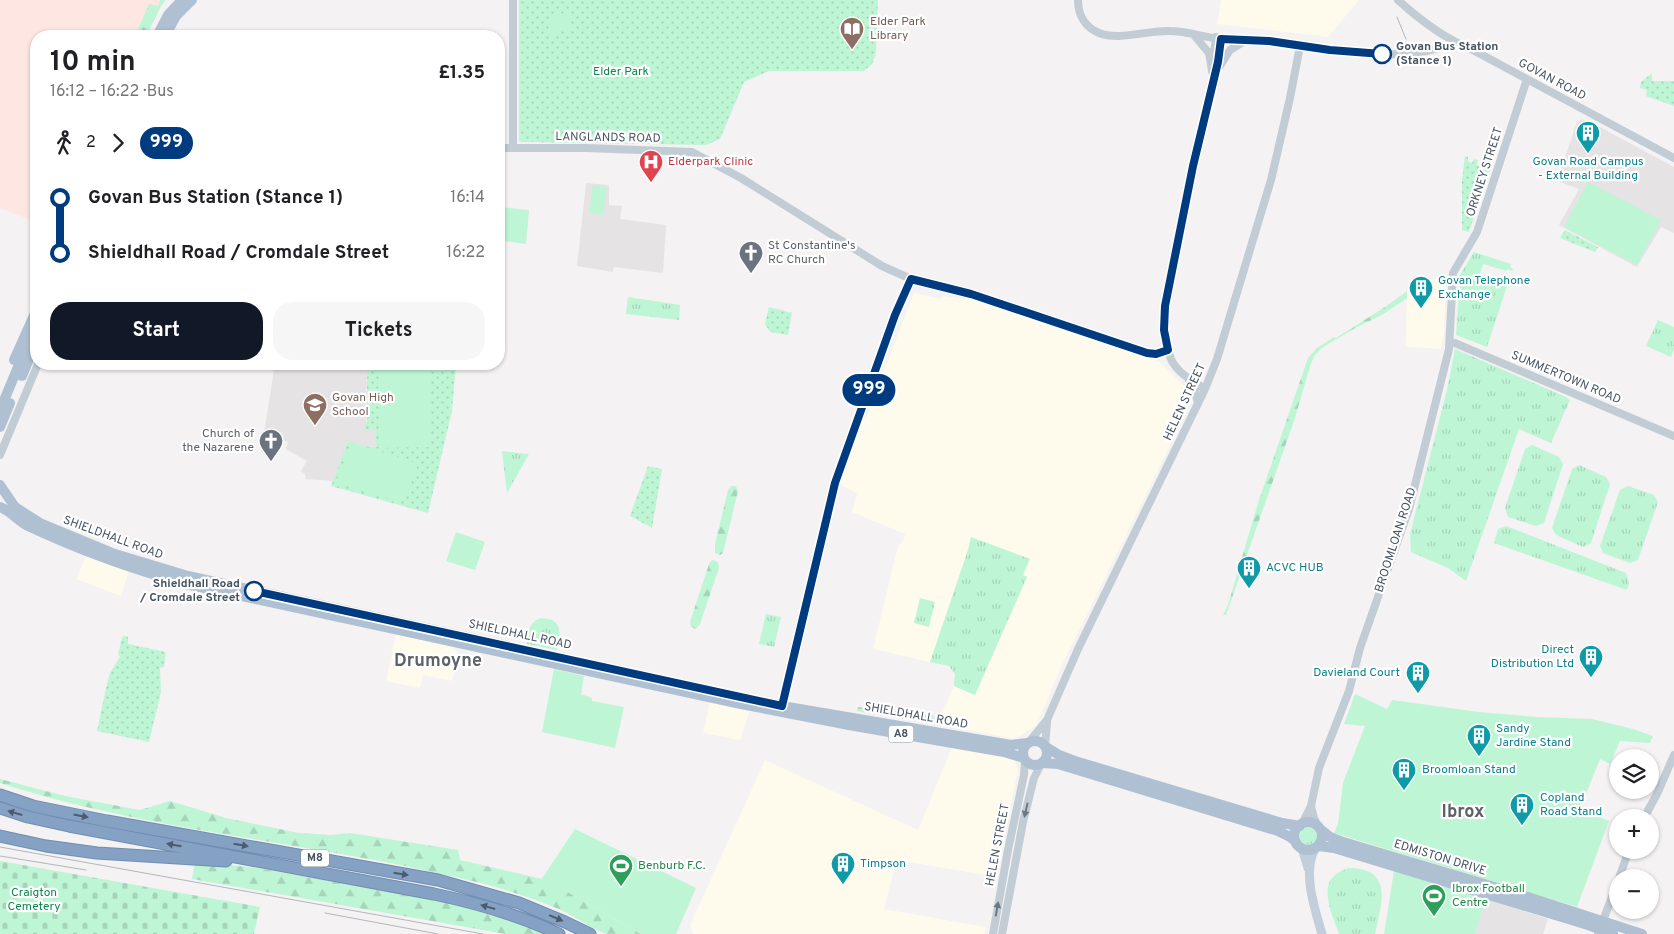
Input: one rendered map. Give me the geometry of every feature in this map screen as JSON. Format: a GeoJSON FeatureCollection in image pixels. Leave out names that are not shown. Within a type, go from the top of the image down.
{"type":"FeatureCollection","features":[{"type":"Feature","properties":{"kind":"highway"},"geometry":{"type":"LineString","coordinates":[[0,790],[33,806]]}},
{"type":"Feature","properties":{"kind":"highway","name":"M8"},"geometry":{"type":"LineString","coordinates":[[0,795],[33,806],[107,821],[438,880],[519,903],[590,934]]}},
{"type":"Feature","properties":{"kind":"highway","name":"M8"},"geometry":{"type":"LineString","coordinates":[[0,808],[46,821],[462,900],[508,914],[559,934]]}},
{"type":"Feature","properties":{"kind":"highway"},"geometry":{"type":"LineString","coordinates":[[0,836],[97,853],[280,865]]}},
{"type":"Feature","properties":{"kind":"main road"},"geometry":{"type":"LineString","coordinates":[[168,30],[176,16],[192,0]]}},
{"type":"Feature","properties":{"kind":"main road"},"geometry":{"type":"LineString","coordinates":[[160,30],[178,2]]}},
{"type":"Feature","properties":{"kind":"main road"},"geometry":{"type":"LineString","coordinates":[[0,393],[30,323]]}},
{"type":"Feature","properties":{"kind":"main road"},"geometry":{"type":"LineString","coordinates":[[0,428],[2,411],[30,339]]}},
{"type":"Feature","properties":{"kind":"main road"},"geometry":{"type":"LineString","coordinates":[[2,411],[30,354]]}},
{"type":"Feature","properties":{"kind":"main road","name":"SHIELDHALL ROAD"},"geometry":{"type":"LineString","coordinates":[[0,485],[15,507],[30,517],[101,549],[167,571],[850,721]]}},
{"type":"Feature","properties":{"kind":"main road","name":"SHIELDHALL ROAD"},"geometry":{"type":"LineString","coordinates":[[0,507],[6,509],[26,525],[87,552],[186,584],[717,699],[932,735],[1011,745],[1028,742]]}},
{"type":"Feature","properties":{"kind":"main road","name":"SHIELDHALL ROAD"},"geometry":{"type":"LineString","coordinates":[[932,735],[1004,752],[1024,759]]}},
{"type":"Feature","properties":{"kind":"main road"},"geometry":{"type":"LineString","coordinates":[[1144,785],[1059,755],[1037,740],[1028,742],[1022,751],[1024,759],[1031,765],[1042,763],[1058,764],[1144,785],[1282,823],[1301,825],[1312,823],[1319,828],[1322,837],[1311,858],[1310,873],[1311,894],[1322,934]]}},
{"type":"Feature","properties":{"kind":"main road"},"geometry":{"type":"LineString","coordinates":[[1042,763],[1047,755],[1046,747]]}},
{"type":"Feature","properties":{"kind":"main road"},"geometry":{"type":"LineString","coordinates":[[1171,793],[1284,833],[1299,845],[1311,850],[1317,847]]}},
{"type":"Feature","properties":{"kind":"main road"},"geometry":{"type":"LineString","coordinates":[[1301,825],[1295,833],[1310,873]]}},
{"type":"Feature","properties":{"kind":"main road","name":"EDMISTON DRIVE"},"geometry":{"type":"LineString","coordinates":[[1319,828],[1330,838],[1600,928],[1613,934]]}},
{"type":"Feature","properties":{"kind":"main road","name":"EDMISTON DRIVE"},"geometry":{"type":"LineString","coordinates":[[1317,847],[1334,848],[1588,925],[1642,934]]}},
{"type":"Feature","properties":{"kind":"street"},"geometry":{"type":"LineString","coordinates":[[512,148],[513,0]]}},
{"type":"Feature","properties":{"kind":"street"},"geometry":{"type":"LineString","coordinates":[[1078,0],[1079,13],[1087,25],[1105,35],[1120,36],[1161,31],[1192,33],[1218,38],[1330,50],[1389,54],[1418,52],[1457,44]]}},
{"type":"Feature","properties":{"kind":"street","name":"GOVAN ROAD"},"geometry":{"type":"LineString","coordinates":[[1398,0],[1419,20],[1457,44],[1527,79],[1674,158]]}},
{"type":"Feature","properties":{"kind":"street"},"geometry":{"type":"LineString","coordinates":[[1192,33],[1209,53],[1214,80]]}},
{"type":"Feature","properties":{"kind":"street"},"geometry":{"type":"LineString","coordinates":[[1198,403],[1193,384],[1175,366],[1168,350],[1164,330],[1165,306],[1193,166],[1218,62],[1218,38]]}},
{"type":"Feature","properties":{"kind":"street"},"geometry":{"type":"LineString","coordinates":[[1214,80],[1226,55],[1230,50],[1246,40]]}},
{"type":"Feature","properties":{"kind":"street","name":"HELEN STREET"},"geometry":{"type":"LineString","coordinates":[[1028,742],[1047,720],[1078,648],[1205,389],[1217,359],[1271,180],[1298,64],[1300,46]]}},
{"type":"Feature","properties":{"kind":"street","name":"ORKNEY STREET"},"geometry":{"type":"LineString","coordinates":[[1456,268],[1477,232],[1527,79]]}},
{"type":"Feature","properties":{"kind":"street","name":"LANGLANDS ROAD"},"geometry":{"type":"LineString","coordinates":[[505,148],[675,150],[692,152],[714,162],[882,266],[911,279],[971,294],[1147,353],[1156,354],[1168,350]]}},
{"type":"Feature","properties":{"kind":"street","name":"BROOMLOAN ROAD"},"geometry":{"type":"LineString","coordinates":[[1301,825],[1311,806],[1321,762],[1349,691],[1360,648],[1409,509],[1436,405],[1450,341],[1452,280],[1456,268]]}},
{"type":"Feature","properties":{"kind":"street"},"geometry":{"type":"LineString","coordinates":[[782,706],[835,483],[895,315],[911,279]]}},
{"type":"Feature","properties":{"kind":"street","name":"SUMMERTOWN ROAD"},"geometry":{"type":"LineString","coordinates":[[1450,341],[1674,436]]}},
{"type":"Feature","properties":{"kind":"street"},"geometry":{"type":"LineString","coordinates":[[0,455],[35,370]]}},
{"type":"Feature","properties":{"kind":"street"},"geometry":{"type":"LineString","coordinates":[[1188,378],[1205,389]]}},
{"type":"Feature","properties":{"kind":"street","name":"HELEN STREET"},"geometry":{"type":"LineString","coordinates":[[1046,747],[1047,720]]}},
{"type":"Feature","properties":{"kind":"street"},"geometry":{"type":"LineString","coordinates":[[1649,809],[1674,755]]}},
{"type":"Feature","properties":{"kind":"street","name":"HELEN STREET"},"geometry":{"type":"LineString","coordinates":[[992,934],[1024,775],[1024,759]]}},
{"type":"Feature","properties":{"kind":"street","name":"HELEN STREET"},"geometry":{"type":"LineString","coordinates":[[1002,934],[1023,822],[1034,778],[1042,763]]}},
{"type":"Feature","properties":{"kind":"street"},"geometry":{"type":"LineString","coordinates":[[1311,806],[1319,828]]}},
{"type":"Feature","properties":{"kind":"street"},"geometry":{"type":"LineString","coordinates":[[1600,928],[1609,904]]}},
{"type":"Feature","properties":{"kind":"shaded area"},"geometry":{"type":"Polygon","coordinates":[[[0,0],[166,0],[149,30],[30,30],[30,220],[0,208],[0,0]]]}},
{"type":"Feature","properties":{"kind":"shaded area"},"geometry":{"type":"Polygon","coordinates":[[[1221,0],[1359,0],[1328,37],[1217,24],[1221,0]]]}},
{"type":"Feature","properties":{"kind":"shaded area"},"geometry":{"type":"Polygon","coordinates":[[[1582,119],[1674,167],[1674,233],[1661,227],[1637,267],[1559,225],[1579,189],[1557,181],[1577,122],[1582,119]]]}},
{"type":"Feature","properties":{"kind":"shaded area"},"geometry":{"type":"Polygon","coordinates":[[[586,183],[609,185],[609,205],[622,206],[620,219],[666,225],[663,273],[614,267],[613,272],[577,266],[586,183]]]}},
{"type":"Feature","properties":{"kind":"shaded area"},"geometry":{"type":"Polygon","coordinates":[[[1421,279],[1446,279],[1444,335],[1441,349],[1406,346],[1407,291],[1412,290],[1421,279]]]}},
{"type":"Feature","properties":{"kind":"shaded area"},"geometry":{"type":"Polygon","coordinates":[[[915,293],[941,299],[944,296],[973,300],[1160,362],[1191,393],[1191,403],[1062,665],[1036,726],[1016,738],[943,726],[939,719],[954,686],[975,695],[1027,577],[971,537],[930,662],[873,649],[898,546],[904,539],[905,534],[852,512],[857,493],[841,485],[861,422],[867,416],[915,293]]]}},
{"type":"Feature","properties":{"kind":"shaded area","name":"Govan High School"},"geometry":{"type":"Polygon","coordinates":[[[274,370],[367,370],[366,430],[376,430],[376,445],[378,447],[363,446],[348,441],[333,481],[306,479],[305,474],[301,471],[307,461],[286,449],[288,442],[264,433],[274,370]]]}},
{"type":"Feature","properties":{"kind":"shaded area"},"geometry":{"type":"Polygon","coordinates":[[[86,556],[129,571],[121,596],[76,579],[86,556]]]}},
{"type":"Feature","properties":{"kind":"shaded area"},"geometry":{"type":"Polygon","coordinates":[[[396,634],[453,646],[458,653],[452,681],[423,675],[420,688],[386,681],[396,634]]]}},
{"type":"Feature","properties":{"kind":"shaded area"},"geometry":{"type":"Polygon","coordinates":[[[710,702],[750,711],[740,740],[703,733],[710,702]]]}},
{"type":"Feature","properties":{"kind":"shaded area"},"geometry":{"type":"Polygon","coordinates":[[[952,747],[1005,756],[1014,760],[1018,769],[997,877],[897,860],[884,909],[986,927],[985,934],[693,934],[690,925],[765,760],[918,830],[952,747]]]}},
{"type":"Feature","properties":{"kind":"shaded area"},"geometry":{"type":"Polygon","coordinates":[[[1486,899],[1548,919],[1543,934],[1475,934],[1486,899]]]}},
{"type":"Feature","properties":{"kind":"green space"},"geometry":{"type":"Polygon","coordinates":[[[160,0],[166,0],[149,30],[138,30],[149,4],[158,6],[160,0]]]}},
{"type":"Feature","properties":{"kind":"green space","name":"Elder Park"},"geometry":{"type":"Polygon","coordinates":[[[519,0],[878,0],[876,53],[872,64],[864,71],[769,71],[744,82],[720,139],[706,145],[523,142],[519,141],[519,0]]]}},
{"type":"Feature","properties":{"kind":"green space"},"geometry":{"type":"Polygon","coordinates":[[[567,12],[573,27],[551,35],[546,20],[567,12]]]}},
{"type":"Feature","properties":{"kind":"green space"},"geometry":{"type":"Polygon","coordinates":[[[1652,73],[1652,81],[1674,81],[1674,106],[1646,96],[1647,90],[1640,88],[1641,82],[1652,73]]]}},
{"type":"Feature","properties":{"kind":"green space"},"geometry":{"type":"Polygon","coordinates":[[[1465,156],[1472,163],[1474,159],[1478,160],[1477,165],[1487,169],[1489,164],[1491,164],[1469,232],[1462,230],[1462,180],[1465,156]]]}},
{"type":"Feature","properties":{"kind":"green space"},"geometry":{"type":"Polygon","coordinates":[[[1588,182],[1661,220],[1637,265],[1564,227],[1588,182]]]}},
{"type":"Feature","properties":{"kind":"green space"},"geometry":{"type":"Polygon","coordinates":[[[593,185],[607,187],[603,215],[589,213],[593,185]]]}},
{"type":"Feature","properties":{"kind":"green space"},"geometry":{"type":"Polygon","coordinates":[[[505,208],[529,210],[526,244],[505,241],[505,208]]]}},
{"type":"Feature","properties":{"kind":"green space"},"geometry":{"type":"Polygon","coordinates":[[[1565,230],[1598,247],[1595,252],[1560,238],[1565,230]]]}},
{"type":"Feature","properties":{"kind":"green space"},"geometry":{"type":"Polygon","coordinates":[[[1474,252],[1511,264],[1510,267],[1513,269],[1512,271],[1508,269],[1507,271],[1483,264],[1478,280],[1488,283],[1489,280],[1507,286],[1487,347],[1456,335],[1460,275],[1474,252]]]}},
{"type":"Feature","properties":{"kind":"green space"},"geometry":{"type":"Polygon","coordinates":[[[1407,291],[1407,298],[1382,315],[1323,347],[1315,355],[1226,615],[1223,615],[1228,605],[1258,503],[1308,358],[1317,348],[1385,307],[1407,291]]]}},
{"type":"Feature","properties":{"kind":"green space"},"geometry":{"type":"Polygon","coordinates":[[[628,297],[680,305],[679,320],[626,314],[628,297]]]}},
{"type":"Feature","properties":{"kind":"green space"},"geometry":{"type":"Polygon","coordinates":[[[769,307],[792,313],[788,335],[770,332],[765,324],[769,307]]]}},
{"type":"Feature","properties":{"kind":"green space"},"geometry":{"type":"Polygon","coordinates":[[[1658,320],[1674,327],[1674,349],[1671,357],[1646,346],[1658,320]]]}},
{"type":"Feature","properties":{"kind":"green space"},"geometry":{"type":"Polygon","coordinates":[[[1455,349],[1570,400],[1551,443],[1519,429],[1466,581],[1448,568],[1411,552],[1410,534],[1447,390],[1455,349]]]}},
{"type":"Feature","properties":{"kind":"green space"},"geometry":{"type":"Polygon","coordinates":[[[367,370],[455,370],[452,411],[428,513],[331,486],[348,441],[363,446],[378,447],[376,445],[376,430],[365,430],[365,422],[367,422],[367,370]]]}},
{"type":"Feature","properties":{"kind":"green space"},"geometry":{"type":"Polygon","coordinates":[[[378,370],[431,370],[430,447],[379,448],[378,370]]]}},
{"type":"Feature","properties":{"kind":"green space"},"geometry":{"type":"Polygon","coordinates":[[[351,442],[418,464],[404,501],[386,498],[336,482],[351,442]]]}},
{"type":"Feature","properties":{"kind":"green space"},"geometry":{"type":"Polygon","coordinates":[[[1532,445],[1559,457],[1563,464],[1544,523],[1536,526],[1508,517],[1505,508],[1525,449],[1532,445]]]}},
{"type":"Feature","properties":{"kind":"green space"},"geometry":{"type":"Polygon","coordinates":[[[502,451],[529,454],[507,493],[502,451]]]}},
{"type":"Feature","properties":{"kind":"green space"},"geometry":{"type":"Polygon","coordinates":[[[1579,465],[1606,477],[1610,484],[1591,543],[1583,547],[1556,535],[1552,528],[1572,469],[1579,465]]]}},
{"type":"Feature","properties":{"kind":"green space"},"geometry":{"type":"Polygon","coordinates":[[[648,466],[662,469],[652,528],[630,516],[648,466]]]}},
{"type":"Feature","properties":{"kind":"green space"},"geometry":{"type":"Polygon","coordinates":[[[731,486],[736,486],[738,491],[723,553],[720,555],[715,553],[715,544],[728,490],[731,486]]]}},
{"type":"Feature","properties":{"kind":"green space"},"geometry":{"type":"Polygon","coordinates":[[[1628,486],[1654,495],[1658,502],[1638,560],[1630,563],[1603,553],[1600,546],[1620,490],[1628,486]]]}},
{"type":"Feature","properties":{"kind":"green space"},"geometry":{"type":"Polygon","coordinates":[[[1506,526],[1626,573],[1629,583],[1627,590],[1494,543],[1498,529],[1506,526]]]}},
{"type":"Feature","properties":{"kind":"green space"},"geometry":{"type":"Polygon","coordinates":[[[456,532],[485,542],[475,570],[446,561],[456,532]]]}},
{"type":"Feature","properties":{"kind":"green space"},"geometry":{"type":"Polygon","coordinates":[[[971,537],[1030,559],[1023,575],[1027,577],[975,695],[954,686],[955,674],[949,666],[930,662],[971,537]]]}},
{"type":"Feature","properties":{"kind":"green space"},"geometry":{"type":"Polygon","coordinates":[[[712,560],[718,562],[719,568],[700,624],[696,629],[691,627],[690,622],[712,560]]]}},
{"type":"Feature","properties":{"kind":"green space"},"geometry":{"type":"Polygon","coordinates":[[[920,598],[935,602],[929,627],[914,623],[920,598]]]}},
{"type":"Feature","properties":{"kind":"green space"},"geometry":{"type":"Polygon","coordinates":[[[766,614],[781,617],[774,647],[759,644],[766,614]]]}},
{"type":"Feature","properties":{"kind":"green space"},"geometry":{"type":"Polygon","coordinates":[[[541,618],[554,621],[559,628],[557,650],[527,644],[531,625],[541,618]]]}},
{"type":"Feature","properties":{"kind":"green space"},"geometry":{"type":"Polygon","coordinates":[[[124,636],[128,637],[128,644],[166,652],[164,667],[160,668],[161,692],[149,742],[97,731],[110,673],[120,657],[118,654],[124,636]]]}},
{"type":"Feature","properties":{"kind":"green space"},"geometry":{"type":"Polygon","coordinates":[[[554,669],[584,676],[581,694],[592,698],[592,701],[624,707],[615,748],[542,732],[554,669]]]}},
{"type":"Feature","properties":{"kind":"green space"},"geometry":{"type":"Polygon","coordinates":[[[1355,694],[1387,709],[1392,700],[1479,712],[1592,719],[1653,736],[1650,743],[1620,741],[1617,749],[1609,749],[1609,764],[1600,759],[1580,809],[1609,821],[1577,907],[1334,833],[1338,824],[1343,783],[1365,726],[1344,724],[1355,694]]]}},
{"type":"Feature","properties":{"kind":"green space"},"geometry":{"type":"Polygon","coordinates":[[[858,707],[933,715],[936,724],[857,711],[858,707]]]}},
{"type":"Feature","properties":{"kind":"green space"},"geometry":{"type":"Polygon","coordinates":[[[0,779],[65,796],[140,810],[170,801],[226,818],[299,833],[331,835],[350,833],[458,850],[460,860],[542,879],[641,934],[607,934],[596,930],[563,911],[510,891],[469,880],[341,854],[112,813],[0,783],[0,779]]]}},
{"type":"Feature","properties":{"kind":"green space"},"geometry":{"type":"Polygon","coordinates":[[[1304,827],[1312,827],[1317,832],[1315,843],[1304,845],[1299,840],[1299,832],[1304,827]]]}},
{"type":"Feature","properties":{"kind":"green space"},"geometry":{"type":"Polygon","coordinates":[[[575,829],[696,888],[676,934],[641,934],[566,891],[541,880],[575,829]]]}},
{"type":"Feature","properties":{"kind":"green space","name":"Craigton Cemetery"},"geometry":{"type":"Polygon","coordinates":[[[0,861],[260,907],[254,934],[0,934],[0,861]]]}},
{"type":"Feature","properties":{"kind":"green space"},"geometry":{"type":"Polygon","coordinates":[[[195,862],[251,867],[443,901],[497,915],[545,934],[506,934],[192,879],[195,862]]]}},
{"type":"Feature","properties":{"kind":"green space"},"geometry":{"type":"Polygon","coordinates":[[[1348,868],[1363,870],[1373,874],[1379,881],[1381,900],[1375,934],[1339,934],[1329,904],[1328,889],[1334,876],[1348,868]]]}},
{"type":"Feature","properties":{"kind":"green space","name":"Ibrox Football Centre"},"geometry":{"type":"Polygon","coordinates":[[[1394,871],[1486,899],[1475,934],[1384,934],[1394,871]]]}},
{"type":"Feature","properties":{"kind":"railway"},"geometry":{"type":"LineString","coordinates":[[1397,17],[1406,39]]}},
{"type":"Feature","properties":{"kind":"railway"},"geometry":{"type":"LineString","coordinates":[[0,847],[483,934]]}},
{"type":"Feature","properties":{"kind":"railway"},"geometry":{"type":"LineString","coordinates":[[0,856],[86,870]]}},
{"type":"Feature","properties":{"kind":"railway"},"geometry":{"type":"LineString","coordinates":[[325,913],[438,934]]}},
{"type":"Feature","properties":{"kind":"bus line","name":"999"},"geometry":{"type":"LineString","coordinates":[[254,591],[782,706],[835,483],[895,315],[911,279],[971,294],[1147,353],[1156,354],[1168,350],[1164,330],[1165,306],[1193,166],[1218,62],[1221,39],[1269,41],[1330,50],[1382,54]]}},
{"type":"Feature","properties":{"kind":"place","name":"Elder Park Library"},"geometry":{"type":"Point","coordinates":[852,50]}},
{"type":"Feature","properties":{"kind":"place","name":"Govan Bus Station (Stance 1)"},"geometry":{"type":"Point","coordinates":[1382,54]}},
{"type":"Feature","properties":{"kind":"place","name":"Govan Road Campus - External Building"},"geometry":{"type":"Point","coordinates":[1588,154]}},
{"type":"Feature","properties":{"kind":"place","name":"Elderpark Clinic"},"geometry":{"type":"Point","coordinates":[651,183]}},
{"type":"Feature","properties":{"kind":"place","name":"St Constantine's RC Church"},"geometry":{"type":"Point","coordinates":[751,274]}},
{"type":"Feature","properties":{"kind":"place","name":"Govan Telephone Exchange"},"geometry":{"type":"Point","coordinates":[1421,309]}},
{"type":"Feature","properties":{"kind":"place","name":"Govan High School"},"geometry":{"type":"Point","coordinates":[315,426]}},
{"type":"Feature","properties":{"kind":"place","name":"Church of the Nazarene"},"geometry":{"type":"Point","coordinates":[271,462]}},
{"type":"Feature","properties":{"kind":"place","name":"ACVC HUB"},"geometry":{"type":"Point","coordinates":[1249,589]}},
{"type":"Feature","properties":{"kind":"place","name":"Shieldhall Road / Cromdale Street"},"geometry":{"type":"Point","coordinates":[254,591]}},
{"type":"Feature","properties":{"kind":"place","name":"Direct Distribution Ltd"},"geometry":{"type":"Point","coordinates":[1591,678]}},
{"type":"Feature","properties":{"kind":"place","name":"Davieland Court"},"geometry":{"type":"Point","coordinates":[1418,694]}},
{"type":"Feature","properties":{"kind":"place","name":"Sandy Jardine Stand"},"geometry":{"type":"Point","coordinates":[1479,757]}},
{"type":"Feature","properties":{"kind":"place","name":"Broomloan Stand"},"geometry":{"type":"Point","coordinates":[1404,791]}},
{"type":"Feature","properties":{"kind":"place","name":"Copland Road Stand"},"geometry":{"type":"Point","coordinates":[1522,826]}},
{"type":"Feature","properties":{"kind":"place","name":"Timpson"},"geometry":{"type":"Point","coordinates":[843,885]}},
{"type":"Feature","properties":{"kind":"place","name":"Benburb F.C."},"geometry":{"type":"Point","coordinates":[621,887]}},
{"type":"Feature","properties":{"kind":"place","name":"Ibrox Football Centre"},"geometry":{"type":"Point","coordinates":[1434,917]}},
{"type":"Feature","properties":{"kind":"district","name":"Drumoyne"},"geometry":{"type":"Point","coordinates":[438,661]}},
{"type":"Feature","properties":{"kind":"district","name":"Ibrox"},"geometry":{"type":"Point","coordinates":[1463,812]}}]}
